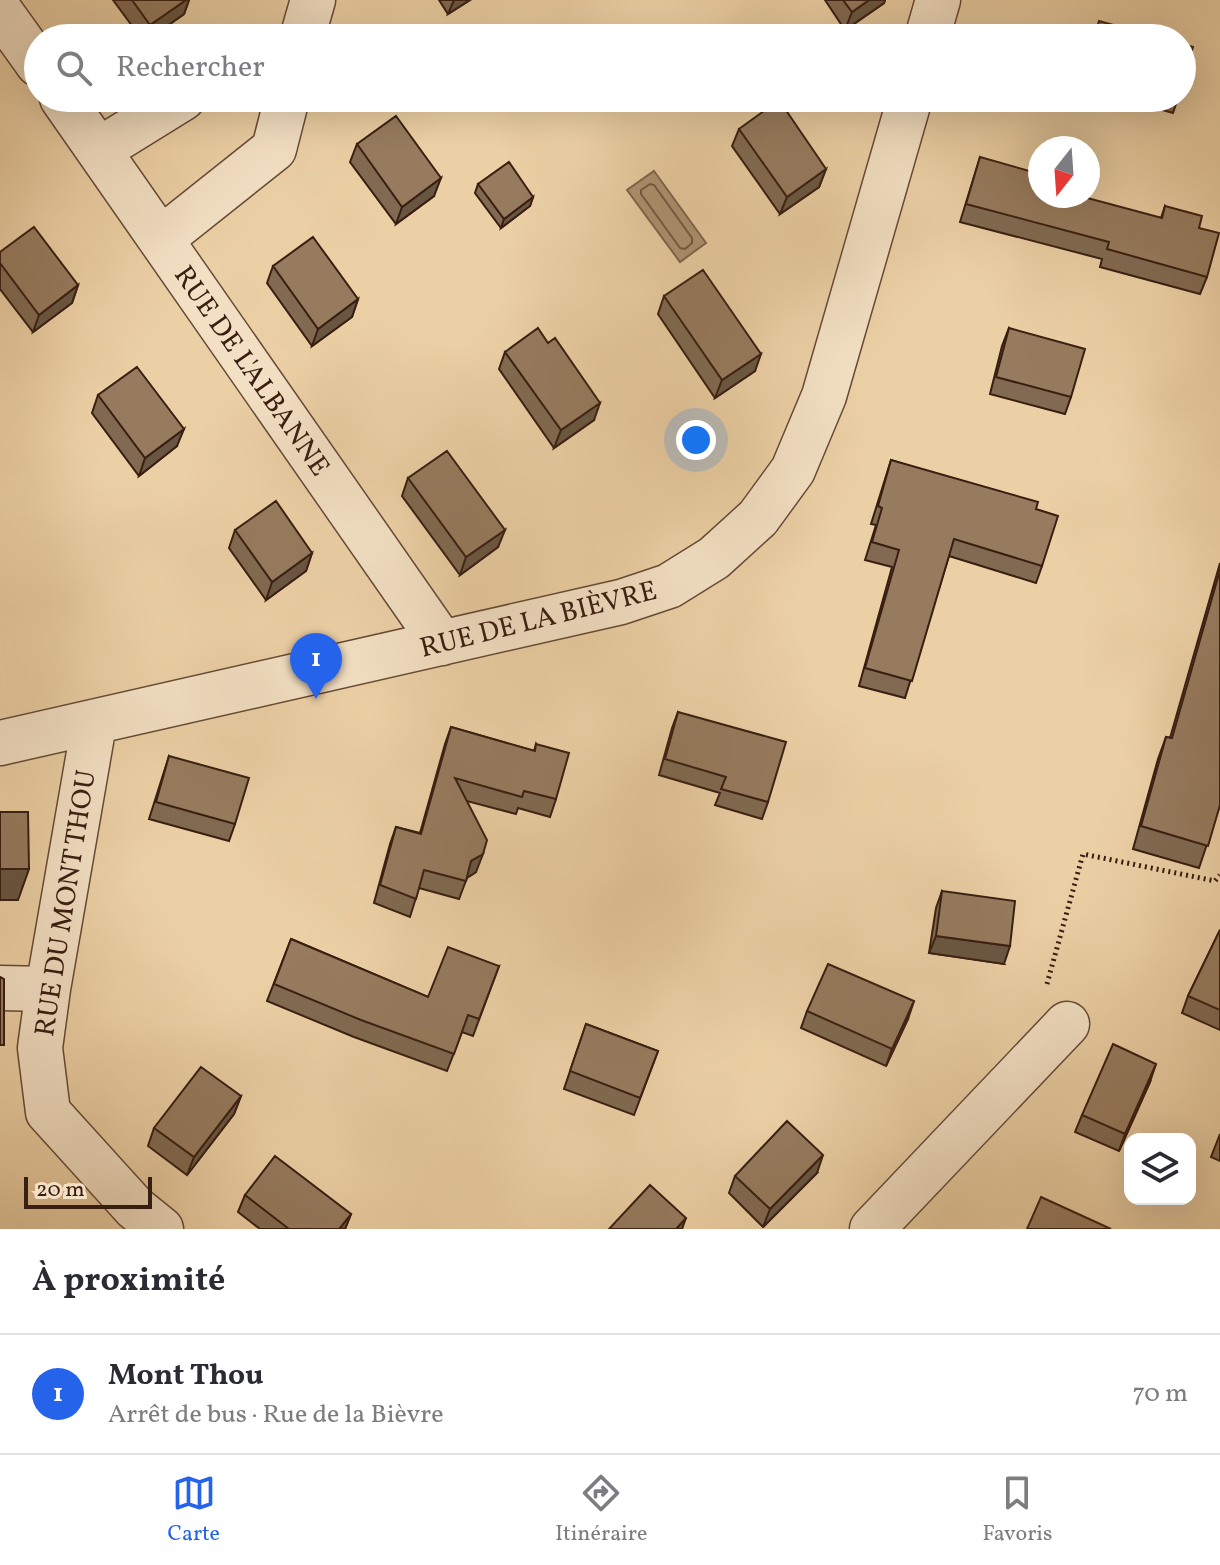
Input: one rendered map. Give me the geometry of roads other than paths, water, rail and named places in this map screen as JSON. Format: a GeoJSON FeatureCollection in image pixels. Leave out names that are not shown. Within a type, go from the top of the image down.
{"type":"FeatureCollection","features":[{"type":"Feature","properties":{"kind":"street"},"geometry":{"type":"LineString","coordinates":[[931,24],[938,0]]}},
{"type":"Feature","properties":{"kind":"street"},"geometry":{"type":"LineString","coordinates":[[0,11],[24,44]]}},
{"type":"Feature","properties":{"kind":"street","name":"RUE DE L'ALBANNE"},"geometry":{"type":"LineString","coordinates":[[72,112],[442,643]]}},
{"type":"Feature","properties":{"kind":"street"},"geometry":{"type":"LineString","coordinates":[[99,150],[160,112]]}},
{"type":"Feature","properties":{"kind":"street"},"geometry":{"type":"LineString","coordinates":[[161,239],[274,149],[283,112]]}},
{"type":"Feature","properties":{"kind":"street","name":"RUE DE LA BIÈVRE"},"geometry":{"type":"LineString","coordinates":[[0,743],[621,602],[669,586],[714,558],[758,518],[793,470],[824,396],[906,112]]}},
{"type":"Feature","properties":{"kind":"street","name":"RUE DU MONT THOU"},"geometry":{"type":"LineString","coordinates":[[94,724],[40,1048],[48,1112],[137,1224]]}},
{"type":"Feature","properties":{"kind":"street"},"geometry":{"type":"LineString","coordinates":[[0,988],[48,989]]}},
{"type":"Feature","properties":{"kind":"street"},"geometry":{"type":"LineString","coordinates":[[872,1229],[1067,1024]]}},
{"type":"Feature","properties":{"kind":"water"},"geometry":{"type":"Polygon","coordinates":[[[654,171],[706,243],[680,262],[627,190],[654,171]]]}},
{"type":"Feature","properties":{"kind":"place","name":"Mont Thou"},"geometry":{"type":"Point","coordinates":[316,699]}}]}
